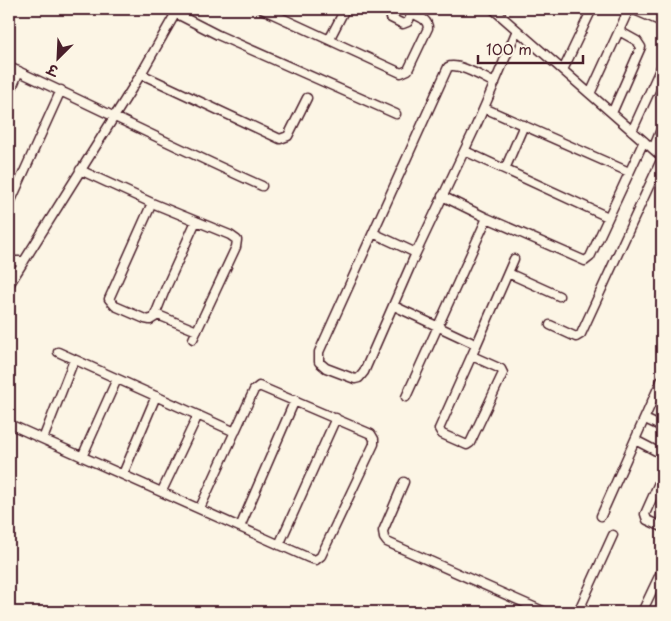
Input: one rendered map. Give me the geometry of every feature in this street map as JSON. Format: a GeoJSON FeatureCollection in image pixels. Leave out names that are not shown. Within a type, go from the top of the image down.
{"type":"FeatureCollection","features":[{"type":"Feature","properties":{"kind":"street"},"geometry":{"type":"LineString","coordinates":[[262,9],[398,72],[404,72],[408,70],[428,28],[428,24],[414,11],[408,22],[403,24],[391,18],[394,9]]}},
{"type":"Feature","properties":{"kind":"street"},"geometry":{"type":"LineString","coordinates":[[329,40],[344,9]]}},
{"type":"Feature","properties":{"kind":"street"},"geometry":{"type":"LineString","coordinates":[[493,9],[662,157],[581,334],[576,337],[550,325]]}},
{"type":"Feature","properties":{"kind":"street"},"geometry":{"type":"LineString","coordinates":[[563,70],[592,9]]}},
{"type":"Feature","properties":{"kind":"street"},"geometry":{"type":"LineString","coordinates":[[590,94],[630,9],[662,20]]}},
{"type":"Feature","properties":{"kind":"street"},"geometry":{"type":"LineString","coordinates":[[9,286],[141,74],[177,11],[218,35],[396,114]]}},
{"type":"Feature","properties":{"kind":"street"},"geometry":{"type":"LineString","coordinates":[[495,83],[460,67],[453,65],[448,67],[319,352],[319,362],[326,368],[351,378],[359,378],[364,372],[442,196],[465,151],[495,83],[517,30]]}},
{"type":"Feature","properties":{"kind":"street"},"geometry":{"type":"LineString","coordinates":[[612,113],[641,47],[637,41],[619,31]]}},
{"type":"Feature","properties":{"kind":"street"},"geometry":{"type":"LineString","coordinates":[[632,131],[662,65]]}},
{"type":"Feature","properties":{"kind":"street"},"geometry":{"type":"LineString","coordinates":[[9,67],[262,186]]}},
{"type":"Feature","properties":{"kind":"street"},"geometry":{"type":"LineString","coordinates":[[9,95],[19,72]]}},
{"type":"Feature","properties":{"kind":"street"},"geometry":{"type":"LineString","coordinates":[[141,74],[280,139],[288,136],[307,98]]}},
{"type":"Feature","properties":{"kind":"street"},"geometry":{"type":"LineString","coordinates":[[9,205],[61,90]]}},
{"type":"Feature","properties":{"kind":"street"},"geometry":{"type":"LineString","coordinates":[[484,108],[629,172]]}},
{"type":"Feature","properties":{"kind":"street"},"geometry":{"type":"LineString","coordinates":[[505,169],[524,125]]}},
{"type":"Feature","properties":{"kind":"street"},"geometry":{"type":"LineString","coordinates":[[652,148],[662,127]]}},
{"type":"Feature","properties":{"kind":"street"},"geometry":{"type":"LineString","coordinates":[[442,196],[584,261],[590,257],[644,141]]}},
{"type":"Feature","properties":{"kind":"street"},"geometry":{"type":"LineString","coordinates":[[465,151],[608,217]]}},
{"type":"Feature","properties":{"kind":"street"},"geometry":{"type":"LineString","coordinates":[[80,170],[152,203],[235,237],[237,243],[193,339]]}},
{"type":"Feature","properties":{"kind":"street"},"geometry":{"type":"LineString","coordinates":[[152,203],[109,299],[115,306],[145,319],[150,320],[156,315],[165,290],[196,221]]}},
{"type":"Feature","properties":{"kind":"street"},"geometry":{"type":"LineString","coordinates":[[406,397],[487,218]]}},
{"type":"Feature","properties":{"kind":"street"},"geometry":{"type":"LineString","coordinates":[[373,233],[416,253]]}},
{"type":"Feature","properties":{"kind":"street"},"geometry":{"type":"LineString","coordinates":[[472,356],[501,369],[503,373],[470,444],[467,445],[442,434],[439,429],[514,259]]}},
{"type":"Feature","properties":{"kind":"street"},"geometry":{"type":"LineString","coordinates":[[9,261],[24,261]]}},
{"type":"Feature","properties":{"kind":"street"},"geometry":{"type":"LineString","coordinates":[[508,273],[559,296]]}},
{"type":"Feature","properties":{"kind":"street"},"geometry":{"type":"LineString","coordinates":[[394,306],[476,346]]}},
{"type":"Feature","properties":{"kind":"street"},"geometry":{"type":"LineString","coordinates":[[156,315],[197,331]]}},
{"type":"Feature","properties":{"kind":"street"},"geometry":{"type":"LineString","coordinates":[[58,352],[235,432]]}},
{"type":"Feature","properties":{"kind":"street"},"geometry":{"type":"LineString","coordinates":[[42,439],[74,360]]}},
{"type":"Feature","properties":{"kind":"street"},"geometry":{"type":"LineString","coordinates":[[82,457],[117,379]]}},
{"type":"Feature","properties":{"kind":"street"},"geometry":{"type":"LineString","coordinates":[[601,516],[661,383]]}},
{"type":"Feature","properties":{"kind":"street"},"geometry":{"type":"LineString","coordinates":[[9,424],[313,560],[318,559],[374,444],[374,439],[371,434],[336,418],[258,386],[254,390],[200,508]]}},
{"type":"Feature","properties":{"kind":"street"},"geometry":{"type":"LineString","coordinates":[[123,474],[156,396]]}},
{"type":"Feature","properties":{"kind":"street"},"geometry":{"type":"LineString","coordinates":[[240,527],[295,400]]}},
{"type":"Feature","properties":{"kind":"street"},"geometry":{"type":"LineString","coordinates":[[162,491],[198,415]]}},
{"type":"Feature","properties":{"kind":"street"},"geometry":{"type":"LineString","coordinates":[[279,545],[336,418]]}},
{"type":"Feature","properties":{"kind":"street"},"geometry":{"type":"LineString","coordinates":[[645,419],[662,427]]}},
{"type":"Feature","properties":{"kind":"street"},"geometry":{"type":"LineString","coordinates":[[635,440],[662,454]]}},
{"type":"Feature","properties":{"kind":"street"},"geometry":{"type":"LineString","coordinates":[[662,476],[645,516],[649,521],[662,527]]}},
{"type":"Feature","properties":{"kind":"street"},"geometry":{"type":"LineString","coordinates":[[404,482],[383,531],[387,542],[545,612]]}},
{"type":"Feature","properties":{"kind":"street"},"geometry":{"type":"LineString","coordinates":[[653,495],[662,499]]}},
{"type":"Feature","properties":{"kind":"street"},"geometry":{"type":"LineString","coordinates":[[578,612],[613,535]]}},
{"type":"Feature","properties":{"kind":"street"},"geometry":{"type":"LineString","coordinates":[[642,612],[662,570]]}}]}
